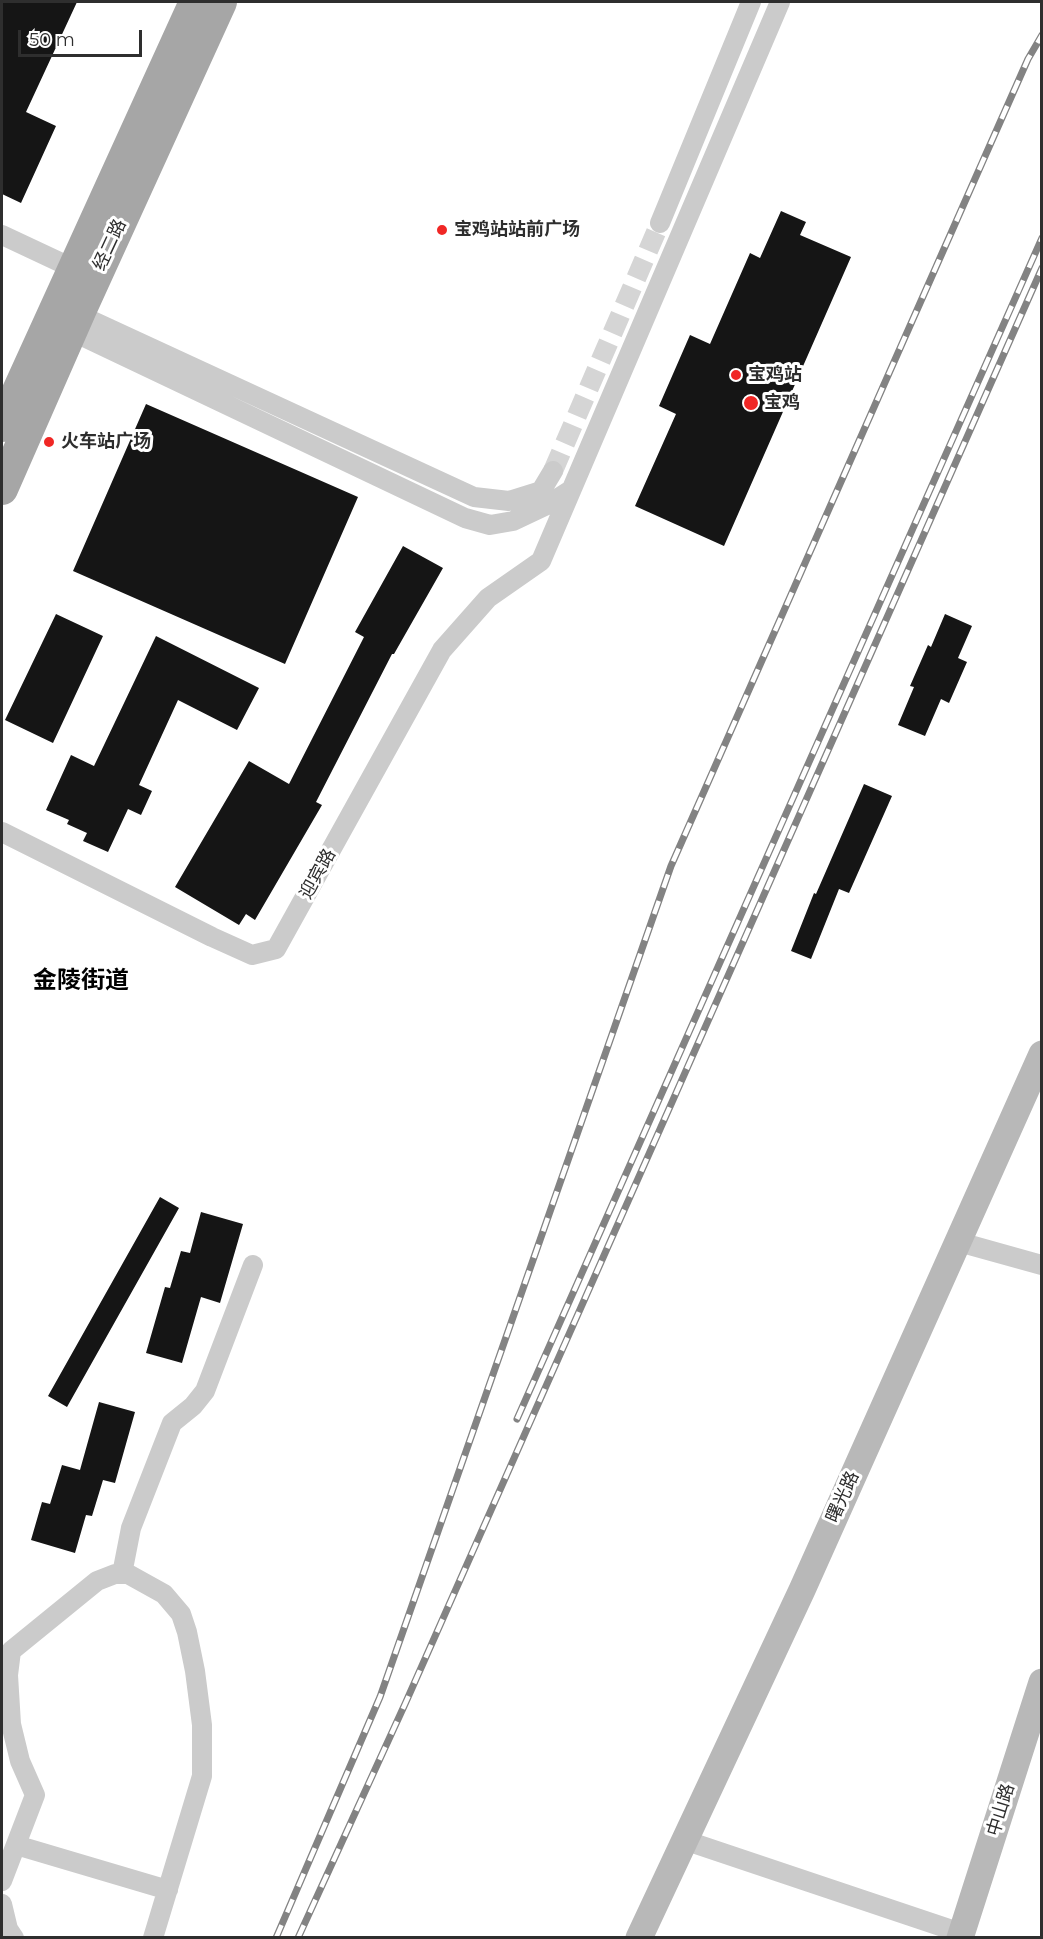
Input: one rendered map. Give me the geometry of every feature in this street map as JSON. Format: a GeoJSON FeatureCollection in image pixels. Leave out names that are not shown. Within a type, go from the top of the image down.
{"type":"FeatureCollection","features":[{"type":"Feature","properties":{"kind":"main road","name":"经二路"},"geometry":{"type":"LineString","coordinates":[[2,489],[64,318],[195,2]]}},
{"type":"Feature","properties":{"kind":"main road","name":"经二路"},"geometry":{"type":"LineString","coordinates":[[84,274],[221,2]]}},
{"type":"Feature","properties":{"kind":"main road","name":"经二路"},"geometry":{"type":"LineString","coordinates":[[2,426],[64,318]]}},
{"type":"Feature","properties":{"kind":"street"},"geometry":{"type":"LineString","coordinates":[[660,223],[751,2]]}},
{"type":"Feature","properties":{"kind":"street"},"geometry":{"type":"LineString","coordinates":[[64,318],[465,518],[490,525],[513,521],[549,504],[571,490],[780,2]]}},
{"type":"Feature","properties":{"kind":"street"},"geometry":{"type":"LineString","coordinates":[[2,235],[84,274]]}},
{"type":"Feature","properties":{"kind":"street"},"geometry":{"type":"LineString","coordinates":[[64,318],[474,497],[509,501],[541,491],[553,471]]}},
{"type":"Feature","properties":{"kind":"street","name":"迎宾路"},"geometry":{"type":"LineString","coordinates":[[2,832],[212,938],[252,955],[276,950],[442,650],[488,598],[541,561],[571,490]]}},
{"type":"Feature","properties":{"kind":"street","name":"曙光路"},"geometry":{"type":"LineString","coordinates":[[639,1938],[802,1590],[1041,1054]]}},
{"type":"Feature","properties":{"kind":"street"},"geometry":{"type":"LineString","coordinates":[[959,1242],[1041,1265]]}},
{"type":"Feature","properties":{"kind":"street"},"geometry":{"type":"LineString","coordinates":[[122,1574],[131,1528],[172,1423],[194,1406],[205,1391],[253,1265]]}},
{"type":"Feature","properties":{"kind":"street"},"geometry":{"type":"LineString","coordinates":[[2,1881],[34,1795],[20,1761],[11,1724],[6,1649],[97,1581],[106,1577],[128,1574],[164,1594],[181,1614],[187,1632],[200,1700],[202,1776],[153,1938]]}},
{"type":"Feature","properties":{"kind":"street","name":"中山路"},"geometry":{"type":"LineString","coordinates":[[960,1936],[1041,1682]]}},
{"type":"Feature","properties":{"kind":"street"},"geometry":{"type":"LineString","coordinates":[[684,1840],[960,1936]]}},
{"type":"Feature","properties":{"kind":"street"},"geometry":{"type":"LineString","coordinates":[[16,1845],[168,1890]]}},
{"type":"Feature","properties":{"kind":"street"},"geometry":{"type":"LineString","coordinates":[[2,1904],[8,1929],[14,1938]]}},
{"type":"Feature","properties":{"kind":"building"},"geometry":{"type":"Polygon","coordinates":[[[2,2],[77,2],[26,112],[56,126],[21,203],[2,194],[2,2]]]}},
{"type":"Feature","properties":{"kind":"building","name":"宝鸡站"},"geometry":{"type":"Polygon","coordinates":[[[781,211],[806,222],[800,235],[851,257],[724,546],[635,506],[676,414],[659,406],[690,335],[710,344],[750,253],[760,258],[781,211]]]}},
{"type":"Feature","properties":{"kind":"building"},"geometry":{"type":"Polygon","coordinates":[[[146,404],[358,497],[285,664],[73,571],[146,404]]]}},
{"type":"Feature","properties":{"kind":"building"},"geometry":{"type":"Polygon","coordinates":[[[403,546],[443,568],[392,654],[316,802],[322,805],[255,920],[246,914],[239,925],[175,887],[249,761],[289,784],[364,637],[355,632],[403,546]]]}},
{"type":"Feature","properties":{"kind":"building"},"geometry":{"type":"Polygon","coordinates":[[[56,614],[103,636],[53,743],[5,720],[56,614]]]}},
{"type":"Feature","properties":{"kind":"building"},"geometry":{"type":"Polygon","coordinates":[[[945,614],[972,626],[958,658],[967,662],[949,703],[941,699],[925,736],[898,725],[914,687],[910,686],[928,645],[931,647],[945,614]]]}},
{"type":"Feature","properties":{"kind":"building"},"geometry":{"type":"Polygon","coordinates":[[[156,636],[259,688],[237,730],[178,700],[139,785],[152,791],[141,815],[128,809],[108,852],[83,841],[87,833],[67,824],[69,820],[46,810],[71,755],[94,766],[156,636]]]}},
{"type":"Feature","properties":{"kind":"building"},"geometry":{"type":"Polygon","coordinates":[[[864,784],[892,796],[849,893],[839,889],[811,959],[791,951],[814,893],[816,894],[864,784]]]}},
{"type":"Feature","properties":{"kind":"building"},"geometry":{"type":"Polygon","coordinates":[[[160,1197],[179,1208],[67,1407],[48,1396],[160,1197]]]}},
{"type":"Feature","properties":{"kind":"building"},"geometry":{"type":"Polygon","coordinates":[[[201,1212],[243,1224],[220,1303],[201,1297],[182,1363],[146,1353],[165,1287],[170,1288],[181,1251],[190,1253],[201,1212]]]}},
{"type":"Feature","properties":{"kind":"building"},"geometry":{"type":"Polygon","coordinates":[[[99,1402],[135,1412],[115,1483],[103,1480],[92,1516],[86,1515],[75,1553],[31,1540],[42,1502],[50,1504],[62,1465],[80,1470],[99,1402]]]}},
{"type":"Feature","properties":{"kind":"tunnel"},"geometry":{"type":"LineString","coordinates":[[553,471],[660,223]]}},
{"type":"Feature","properties":{"kind":"railway"},"geometry":{"type":"LineString","coordinates":[[276,1938],[380,1697],[671,866],[1028,59],[1042,35]]}},
{"type":"Feature","properties":{"kind":"railway"},"geometry":{"type":"LineString","coordinates":[[517,1419],[1042,238]]}},
{"type":"Feature","properties":{"kind":"railway"},"geometry":{"type":"LineString","coordinates":[[298,1938],[405,1704],[1042,268]]}},
{"type":"Feature","properties":{"kind":"place","name":"宝鸡站站前广场"},"geometry":{"type":"Point","coordinates":[442,230]}},
{"type":"Feature","properties":{"kind":"place","name":"宝鸡站"},"geometry":{"type":"Point","coordinates":[736,375]}},
{"type":"Feature","properties":{"kind":"place","name":"宝鸡"},"geometry":{"type":"Point","coordinates":[751,403]}},
{"type":"Feature","properties":{"kind":"place","name":"火车站广场"},"geometry":{"type":"Point","coordinates":[49,442]}},
{"type":"Feature","properties":{"kind":"district","name":"金陵街道"},"geometry":{"type":"Point","coordinates":[81,981]}}]}
